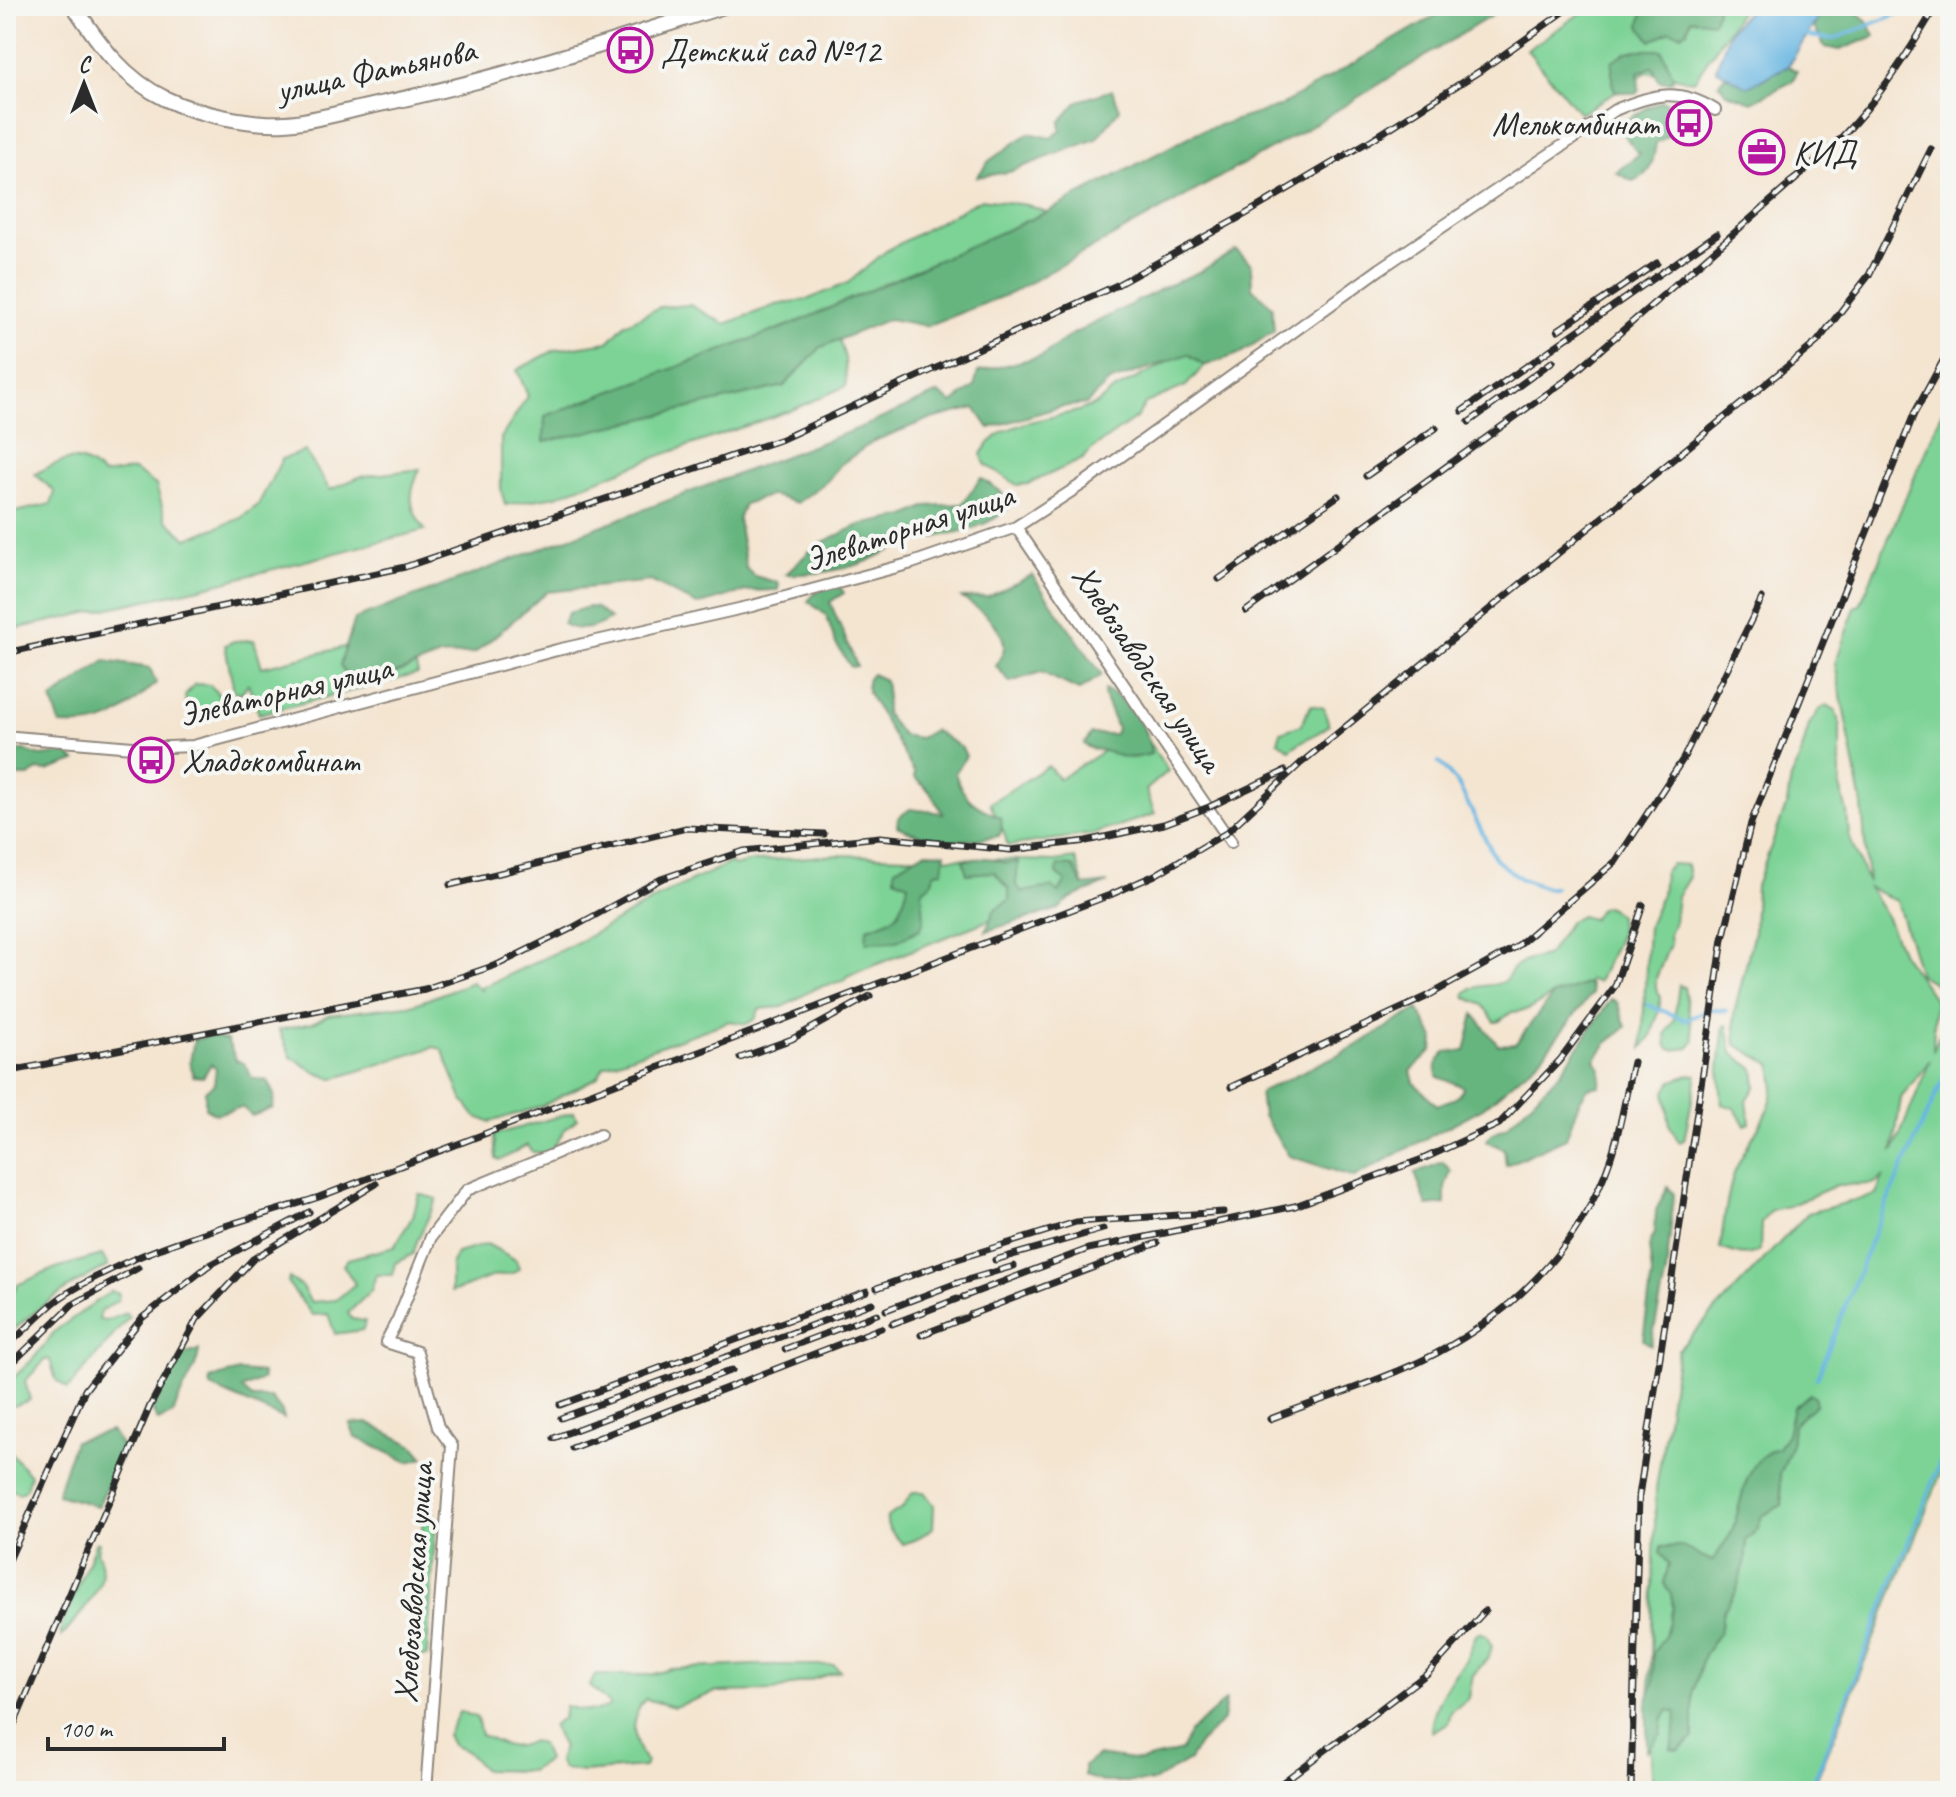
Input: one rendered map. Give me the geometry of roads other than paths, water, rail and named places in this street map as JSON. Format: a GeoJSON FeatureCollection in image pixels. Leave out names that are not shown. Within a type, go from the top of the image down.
{"type":"FeatureCollection","features":[{"type":"Feature","properties":{"kind":"street","name":"улица Фатьянова"},"geometry":{"type":"LineString","coordinates":[[74,6],[99,44],[130,77],[167,100],[266,123],[288,123],[380,104],[501,74],[724,6]]}},
{"type":"Feature","properties":{"kind":"street","name":"Элеваторная улица"},"geometry":{"type":"LineString","coordinates":[[6,739],[15,737],[144,748],[193,746],[557,650],[752,606],[912,563],[1016,527],[1084,483],[1380,269],[1615,110],[1641,99],[1674,94],[1695,98],[1715,110]]}},
{"type":"Feature","properties":{"kind":"street","name":"Хлебозаводская улица"},"geometry":{"type":"LineString","coordinates":[[1016,527],[1231,842]]}},
{"type":"Feature","properties":{"kind":"street","name":"Хлебозаводская улица"},"geometry":{"type":"LineString","coordinates":[[426,1791],[452,1446],[438,1427],[417,1352],[386,1342],[431,1237],[467,1190],[600,1135]]}},
{"type":"Feature","properties":{"kind":"water"},"geometry":{"type":"Polygon","coordinates":[[[1752,6],[1812,6],[1821,13],[1788,66],[1748,87],[1716,69],[1730,30],[1752,6]]]}},
{"type":"Feature","properties":{"kind":"waterway"},"geometry":{"type":"LineString","coordinates":[[1808,36],[1834,39],[1897,14],[1906,6]]}},
{"type":"Feature","properties":{"kind":"waterway"},"geometry":{"type":"LineString","coordinates":[[1439,762],[1458,784],[1496,860],[1521,879],[1549,889],[1555,887]]}},
{"type":"Feature","properties":{"kind":"waterway"},"geometry":{"type":"LineString","coordinates":[[1648,1005],[1686,1020],[1710,1009],[1726,1011]]}},
{"type":"Feature","properties":{"kind":"waterway"},"geometry":{"type":"LineString","coordinates":[[1817,1378],[1880,1218],[1950,1064]]}},
{"type":"Feature","properties":{"kind":"waterway"},"geometry":{"type":"LineString","coordinates":[[1810,1791],[1950,1437]]}},
{"type":"Feature","properties":{"kind":"railway"},"geometry":{"type":"LineString","coordinates":[[6,653],[405,567],[782,439],[1115,286],[1371,140],[1483,69],[1572,6]]}},
{"type":"Feature","properties":{"kind":"railway"},"geometry":{"type":"LineString","coordinates":[[1789,183],[1833,146],[1872,103],[1936,6]]}},
{"type":"Feature","properties":{"kind":"railway"},"geometry":{"type":"LineString","coordinates":[[6,1346],[58,1299],[127,1262],[190,1238],[319,1197],[1110,895],[1155,875],[1226,833],[1301,763],[1817,342],[1869,275],[1931,149]]}},
{"type":"Feature","properties":{"kind":"railway"},"geometry":{"type":"LineString","coordinates":[[1246,611],[1566,380],[1797,178]]}},
{"type":"Feature","properties":{"kind":"railway"},"geometry":{"type":"LineString","coordinates":[[1462,411],[1717,234]]}},
{"type":"Feature","properties":{"kind":"railway"},"geometry":{"type":"LineString","coordinates":[[1558,330],[1657,263]]}},
{"type":"Feature","properties":{"kind":"railway"},"geometry":{"type":"LineString","coordinates":[[1631,1791],[1639,1496],[1723,939],[1751,823],[1914,414],[1950,348]]}},
{"type":"Feature","properties":{"kind":"railway"},"geometry":{"type":"LineString","coordinates":[[1469,422],[1553,361]]}},
{"type":"Feature","properties":{"kind":"railway"},"geometry":{"type":"LineString","coordinates":[[1366,476],[1436,428]]}},
{"type":"Feature","properties":{"kind":"railway"},"geometry":{"type":"LineString","coordinates":[[1219,579],[1338,496]]}},
{"type":"Feature","properties":{"kind":"railway"},"geometry":{"type":"LineString","coordinates":[[1231,1087],[1426,997],[1516,947],[1616,861],[1683,759],[1762,598]]}},
{"type":"Feature","properties":{"kind":"railway"},"geometry":{"type":"LineString","coordinates":[[6,1072],[425,989],[499,964],[661,879],[744,851],[880,837],[1011,850],[1086,841],[1164,824],[1209,807],[1285,771]]}},
{"type":"Feature","properties":{"kind":"railway"},"geometry":{"type":"LineString","coordinates":[[450,885],[686,828],[824,834]]}},
{"type":"Feature","properties":{"kind":"railway"},"geometry":{"type":"LineString","coordinates":[[963,1297],[1088,1249],[1295,1206],[1425,1158],[1499,1124],[1560,1060],[1615,986],[1643,905]]}},
{"type":"Feature","properties":{"kind":"railway"},"geometry":{"type":"LineString","coordinates":[[740,1058],[792,1039],[870,996]]}},
{"type":"Feature","properties":{"kind":"railway"},"geometry":{"type":"LineString","coordinates":[[1270,1419],[1419,1362],[1481,1326],[1536,1279],[1559,1252],[1598,1191],[1615,1146],[1633,1062]]}},
{"type":"Feature","properties":{"kind":"railway"},"geometry":{"type":"LineString","coordinates":[[6,1743],[150,1406],[197,1319],[253,1259],[376,1184]]}},
{"type":"Feature","properties":{"kind":"railway"},"geometry":{"type":"LineString","coordinates":[[6,1567],[85,1390],[142,1318],[208,1266],[309,1212]]}},
{"type":"Feature","properties":{"kind":"railway"},"geometry":{"type":"LineString","coordinates":[[877,1288],[1076,1222],[1223,1212]]}},
{"type":"Feature","properties":{"kind":"railway"},"geometry":{"type":"LineString","coordinates":[[995,1260],[1103,1229]]}},
{"type":"Feature","properties":{"kind":"railway"},"geometry":{"type":"LineString","coordinates":[[970,1315],[1157,1243]]}},
{"type":"Feature","properties":{"kind":"railway"},"geometry":{"type":"LineString","coordinates":[[886,1310],[957,1283],[1014,1266]]}},
{"type":"Feature","properties":{"kind":"railway"},"geometry":{"type":"LineString","coordinates":[[6,1369],[72,1305],[138,1268]]}},
{"type":"Feature","properties":{"kind":"railway"},"geometry":{"type":"LineString","coordinates":[[560,1405],[867,1291]]}},
{"type":"Feature","properties":{"kind":"railway"},"geometry":{"type":"LineString","coordinates":[[892,1324],[957,1299]]}},
{"type":"Feature","properties":{"kind":"railway"},"geometry":{"type":"LineString","coordinates":[[561,1418],[872,1303]]}},
{"type":"Feature","properties":{"kind":"railway"},"geometry":{"type":"LineString","coordinates":[[785,1349],[877,1314]]}},
{"type":"Feature","properties":{"kind":"railway"},"geometry":{"type":"LineString","coordinates":[[921,1335],[965,1318]]}},
{"type":"Feature","properties":{"kind":"railway"},"geometry":{"type":"LineString","coordinates":[[572,1448],[881,1328]]}},
{"type":"Feature","properties":{"kind":"railway"},"geometry":{"type":"LineString","coordinates":[[554,1438],[732,1370]]}},
{"type":"Feature","properties":{"kind":"railway"},"geometry":{"type":"LineString","coordinates":[[1271,1791],[1428,1673],[1485,1611]]}},
{"type":"Feature","properties":{"kind":"place","name":"Детский сад №12"},"geometry":{"type":"Point","coordinates":[630,50]}},
{"type":"Feature","properties":{"kind":"place","name":"Мелькомбинат"},"geometry":{"type":"Point","coordinates":[1689,123]}},
{"type":"Feature","properties":{"kind":"place","name":"КИД"},"geometry":{"type":"Point","coordinates":[1762,152]}},
{"type":"Feature","properties":{"kind":"place","name":"Хладокомбинат"},"geometry":{"type":"Point","coordinates":[151,760]}}]}
